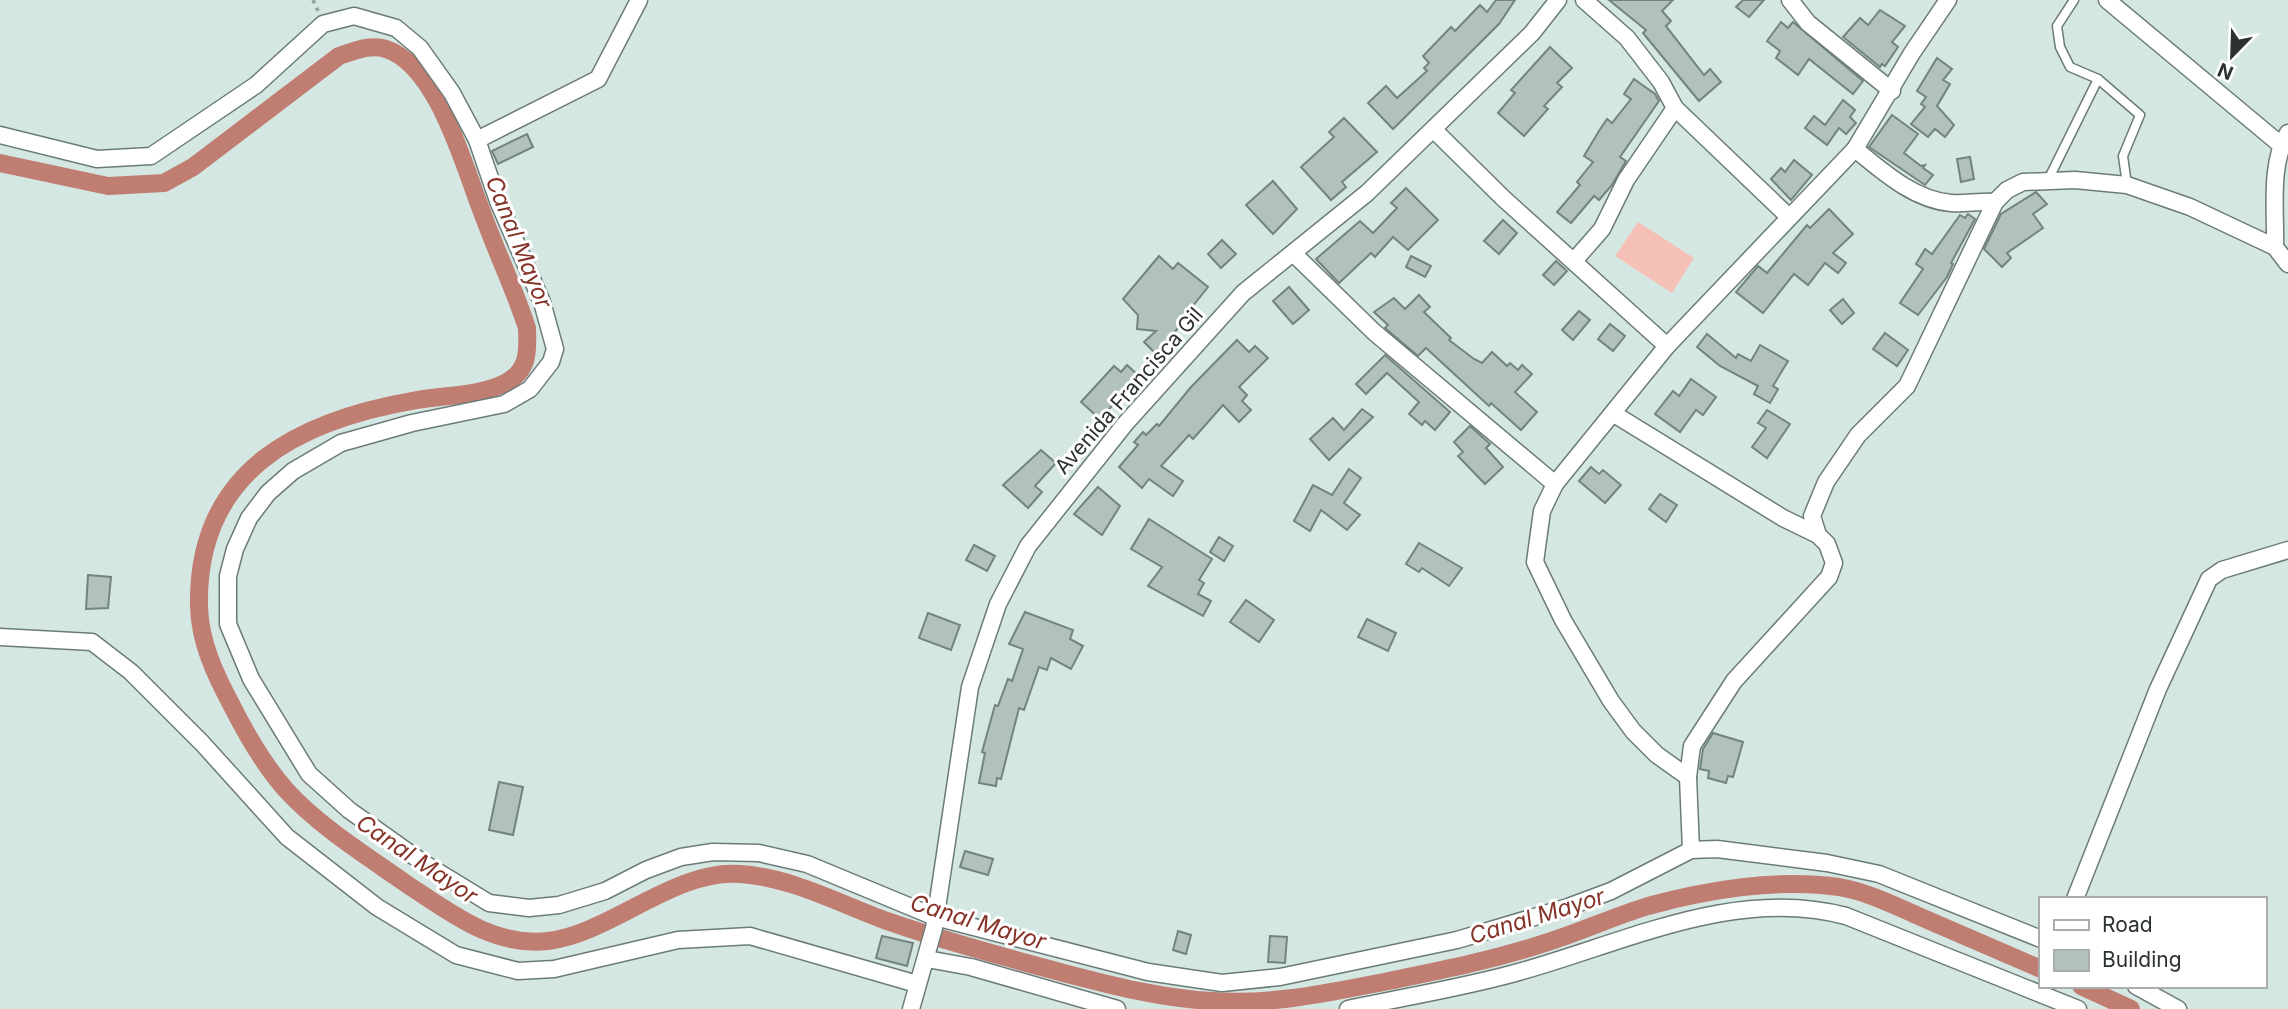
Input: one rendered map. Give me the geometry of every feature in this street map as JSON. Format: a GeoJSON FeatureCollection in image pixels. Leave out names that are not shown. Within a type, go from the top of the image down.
{"type":"FeatureCollection","features":[{"type":"Feature","properties":{"kind":"street"},"geometry":{"type":"LineString","coordinates":[[477,140],[598,79],[639,0]]}},
{"type":"Feature","properties":{"kind":"street","name":"Avenida Francisca Gil"},"geometry":{"type":"LineString","coordinates":[[911,1009],[934,923],[970,687],[982,644],[998,604],[1028,546],[1125,424],[1243,293],[1367,193],[1532,33],[1558,0]]}},
{"type":"Feature","properties":{"kind":"street"},"geometry":{"type":"LineString","coordinates":[[1584,0],[1627,38],[1661,82],[1675,108],[1789,218]]}},
{"type":"Feature","properties":{"kind":"street"},"geometry":{"type":"LineString","coordinates":[[1790,0],[1808,23],[1892,91]]}},
{"type":"Feature","properties":{"kind":"street"},"geometry":{"type":"LineString","coordinates":[[1688,777],[1657,755],[1633,731],[1611,701],[1563,620],[1535,562],[1542,511],[1555,484],[1667,346],[1855,149],[1892,91],[1912,53],[1948,0]]}},
{"type":"Feature","properties":{"kind":"street"},"geometry":{"type":"LineString","coordinates":[[2107,0],[2284,139],[2277,172],[2276,247]]}},
{"type":"Feature","properties":{"kind":"street"},"geometry":{"type":"LineString","coordinates":[[0,135],[97,159],[151,156],[256,85],[323,24],[354,16],[396,28],[420,48],[452,93],[477,140],[498,201],[551,327],[555,349],[551,362],[530,389],[504,404],[412,423],[341,443],[293,471],[268,493],[249,518],[235,549],[228,576],[228,624],[238,654],[268,709],[309,774],[349,810],[422,862],[489,903],[529,908],[559,905],[605,891],[646,870],[681,858],[713,852],[760,853],[807,864],[934,923],[1148,972],[1222,983],[1280,977],[1457,940],[1611,891],[1691,850],[1717,849],[1827,863],[1879,874],[2039,938]]}},
{"type":"Feature","properties":{"kind":"street"},"geometry":{"type":"LineString","coordinates":[[1574,261],[1602,229],[1626,180],[1675,108]]}},
{"type":"Feature","properties":{"kind":"street"},"geometry":{"type":"LineString","coordinates":[[1434,130],[1667,346]]}},
{"type":"Feature","properties":{"kind":"street"},"geometry":{"type":"LineString","coordinates":[[1855,149],[1889,176],[1936,200],[1995,202]]}},
{"type":"Feature","properties":{"kind":"street"},"geometry":{"type":"LineString","coordinates":[[1818,535],[1812,516],[1826,482],[1858,435],[1907,386],[1995,202],[2007,190],[2023,182],[2075,180],[2127,185],[2190,207],[2276,247],[2288,264]]}},
{"type":"Feature","properties":{"kind":"street"},"geometry":{"type":"LineString","coordinates":[[1293,253],[1383,340],[1555,484]]}},
{"type":"Feature","properties":{"kind":"street"},"geometry":{"type":"LineString","coordinates":[[1614,414],[1783,517],[1818,535],[1827,544],[1834,563],[1829,577],[1734,681],[1692,746],[1688,777],[1691,850]]}},
{"type":"Feature","properties":{"kind":"street"},"geometry":{"type":"LineString","coordinates":[[2076,897],[2158,690],[2209,579],[2222,570],[2288,550]]}},
{"type":"Feature","properties":{"kind":"street"},"geometry":{"type":"LineString","coordinates":[[0,637],[92,642],[131,672],[202,743],[287,837],[377,906],[456,955],[518,971],[554,969],[678,940],[750,936],[917,984]]}},
{"type":"Feature","properties":{"kind":"street"},"geometry":{"type":"LineString","coordinates":[[1348,1009],[1512,974],[1654,928],[1712,915],[1783,907],[1813,907],[1846,916],[2078,1009]]}},
{"type":"Feature","properties":{"kind":"street"},"geometry":{"type":"LineString","coordinates":[[927,954],[1117,1009]]}},
{"type":"Feature","properties":{"kind":"street"},"geometry":{"type":"LineString","coordinates":[[2140,988],[2178,1009]]}},
{"type":"Feature","properties":{"kind":"lane"},"geometry":{"type":"LineString","coordinates":[[2074,0],[2057,26],[2060,47],[2070,67],[2098,79],[2127,101],[2140,115],[2123,156],[2127,185]]}},
{"type":"Feature","properties":{"kind":"lane"},"geometry":{"type":"LineString","coordinates":[[2046,183],[2098,79]]}},
{"type":"Feature","properties":{"kind":"shaded area"},"geometry":{"type":"Polygon","coordinates":[[[1638,222],[1694,258],[1672,293],[1615,256],[1638,222]]]}},
{"type":"Feature","properties":{"kind":"building"},"geometry":{"type":"Polygon","coordinates":[[[1496,0],[1515,0],[1499,24],[1393,129],[1368,103],[1386,86],[1397,98],[1427,71],[1424,68],[1429,63],[1423,56],[1451,27],[1455,31],[1480,5],[1487,12],[1496,0]]]}},
{"type":"Feature","properties":{"kind":"building"},"geometry":{"type":"Polygon","coordinates":[[[1609,0],[1673,0],[1662,11],[1671,21],[1666,26],[1704,75],[1710,69],[1721,82],[1699,101],[1643,33],[1646,30],[1609,0]]]}},
{"type":"Feature","properties":{"kind":"building"},"geometry":{"type":"Polygon","coordinates":[[[1743,0],[1764,0],[1749,17],[1736,7],[1743,0]]]}},
{"type":"Feature","properties":{"kind":"building"},"geometry":{"type":"Polygon","coordinates":[[[1880,10],[1905,26],[1892,42],[1898,47],[1885,66],[1882,64],[1880,67],[1843,37],[1860,18],[1868,25],[1880,10]]]}},
{"type":"Feature","properties":{"kind":"building"},"geometry":{"type":"Polygon","coordinates":[[[1781,22],[1788,28],[1793,22],[1863,81],[1853,94],[1809,59],[1798,75],[1776,58],[1780,51],[1767,41],[1781,22]]]}},
{"type":"Feature","properties":{"kind":"building"},"geometry":{"type":"Polygon","coordinates":[[[1550,47],[1572,68],[1557,83],[1562,87],[1544,106],[1548,109],[1524,136],[1498,113],[1515,93],[1511,90],[1550,47]]]}},
{"type":"Feature","properties":{"kind":"building"},"geometry":{"type":"Polygon","coordinates":[[[1937,58],[1952,69],[1943,80],[1950,84],[1937,106],[1954,125],[1945,137],[1935,129],[1928,137],[1911,124],[1925,107],[1921,104],[1926,97],[1917,91],[1937,58]]]}},
{"type":"Feature","properties":{"kind":"building"},"geometry":{"type":"Polygon","coordinates":[[[1634,79],[1655,94],[1659,101],[1620,157],[1626,161],[1612,185],[1599,200],[1594,196],[1571,223],[1557,212],[1580,185],[1577,182],[1593,162],[1584,156],[1599,131],[1607,119],[1612,123],[1631,99],[1624,94],[1634,79]]]}},
{"type":"Feature","properties":{"kind":"building"},"geometry":{"type":"Polygon","coordinates":[[[1843,100],[1855,110],[1850,117],[1856,123],[1846,134],[1839,128],[1827,145],[1805,128],[1814,116],[1825,125],[1843,100]]]}},
{"type":"Feature","properties":{"kind":"building"},"geometry":{"type":"Polygon","coordinates":[[[1892,115],[1918,134],[1904,153],[1921,166],[1925,165],[1923,168],[1933,175],[1925,185],[1869,147],[1892,115]]]}},
{"type":"Feature","properties":{"kind":"building"},"geometry":{"type":"Polygon","coordinates":[[[1344,118],[1377,152],[1342,182],[1346,187],[1331,200],[1301,167],[1334,137],[1329,132],[1344,118]]]}},
{"type":"Feature","properties":{"kind":"building"},"geometry":{"type":"Polygon","coordinates":[[[527,134],[533,147],[498,164],[492,151],[527,134]]]}},
{"type":"Feature","properties":{"kind":"building"},"geometry":{"type":"Polygon","coordinates":[[[1970,157],[1974,179],[1961,182],[1957,159],[1970,157]]]}},
{"type":"Feature","properties":{"kind":"building"},"geometry":{"type":"Polygon","coordinates":[[[1794,160],[1812,175],[1791,200],[1771,179],[1781,168],[1785,172],[1794,160]]]}},
{"type":"Feature","properties":{"kind":"building"},"geometry":{"type":"Polygon","coordinates":[[[1273,181],[1297,209],[1273,234],[1246,205],[1273,181]]]}},
{"type":"Feature","properties":{"kind":"building"},"geometry":{"type":"Polygon","coordinates":[[[1406,188],[1438,220],[1408,250],[1393,237],[1375,257],[1371,253],[1339,283],[1316,259],[1360,221],[1373,233],[1397,208],[1391,203],[1406,188]]]}},
{"type":"Feature","properties":{"kind":"building"},"geometry":{"type":"Polygon","coordinates":[[[2036,192],[2047,204],[2033,214],[2043,228],[2007,253],[2011,258],[2002,267],[1984,249],[2001,214],[2036,192]]]}},
{"type":"Feature","properties":{"kind":"building"},"geometry":{"type":"Polygon","coordinates":[[[1829,209],[1853,234],[1833,253],[1846,263],[1838,273],[1825,263],[1808,285],[1794,274],[1763,313],[1736,292],[1758,266],[1767,273],[1807,225],[1810,228],[1829,209]]]}},
{"type":"Feature","properties":{"kind":"building"},"geometry":{"type":"Polygon","coordinates":[[[1968,214],[1975,219],[1951,263],[1953,264],[1947,277],[1918,315],[1900,303],[1923,269],[1916,264],[1925,249],[1932,254],[1960,215],[1965,218],[1968,214]]]}},
{"type":"Feature","properties":{"kind":"building"},"geometry":{"type":"Polygon","coordinates":[[[1503,220],[1517,233],[1499,254],[1484,241],[1503,220]]]}},
{"type":"Feature","properties":{"kind":"building"},"geometry":{"type":"Polygon","coordinates":[[[1222,240],[1236,254],[1221,268],[1208,254],[1222,240]]]}},
{"type":"Feature","properties":{"kind":"building"},"geometry":{"type":"Polygon","coordinates":[[[1159,256],[1173,269],[1178,263],[1208,287],[1185,316],[1187,318],[1174,336],[1156,354],[1144,342],[1156,331],[1137,329],[1138,315],[1123,299],[1159,256]]]}},
{"type":"Feature","properties":{"kind":"building"},"geometry":{"type":"Polygon","coordinates":[[[1411,256],[1431,266],[1425,277],[1406,267],[1411,256]]]}},
{"type":"Feature","properties":{"kind":"building"},"geometry":{"type":"Polygon","coordinates":[[[1556,261],[1567,271],[1554,285],[1543,275],[1556,261]]]}},
{"type":"Feature","properties":{"kind":"building"},"geometry":{"type":"Polygon","coordinates":[[[1289,287],[1309,310],[1293,324],[1273,301],[1289,287]]]}},
{"type":"Feature","properties":{"kind":"building"},"geometry":{"type":"Polygon","coordinates":[[[1419,295],[1430,307],[1424,312],[1451,338],[1449,340],[1474,359],[1482,363],[1492,352],[1507,366],[1510,363],[1518,370],[1522,365],[1532,374],[1515,392],[1537,412],[1521,430],[1491,403],[1489,406],[1426,348],[1418,356],[1385,328],[1388,325],[1374,312],[1394,298],[1405,309],[1419,295]]]}},
{"type":"Feature","properties":{"kind":"building"},"geometry":{"type":"Polygon","coordinates":[[[1843,299],[1854,313],[1842,324],[1830,310],[1843,299]]]}},
{"type":"Feature","properties":{"kind":"building"},"geometry":{"type":"Polygon","coordinates":[[[1579,311],[1590,320],[1573,340],[1562,330],[1579,311]]]}},
{"type":"Feature","properties":{"kind":"building"},"geometry":{"type":"Polygon","coordinates":[[[1610,324],[1625,336],[1613,351],[1598,339],[1610,324]]]}},
{"type":"Feature","properties":{"kind":"building"},"geometry":{"type":"Polygon","coordinates":[[[1885,333],[1908,350],[1897,366],[1873,349],[1885,333]]]}},
{"type":"Feature","properties":{"kind":"building"},"geometry":{"type":"Polygon","coordinates":[[[1707,334],[1736,358],[1738,354],[1751,361],[1760,345],[1788,361],[1773,386],[1778,389],[1770,403],[1754,394],[1758,386],[1720,366],[1697,347],[1707,334]]]}},
{"type":"Feature","properties":{"kind":"building"},"geometry":{"type":"Polygon","coordinates":[[[1237,340],[1249,352],[1255,346],[1268,358],[1239,387],[1247,395],[1242,401],[1251,410],[1239,422],[1223,405],[1193,439],[1189,435],[1161,466],[1183,481],[1173,496],[1149,479],[1142,488],[1119,467],[1138,445],[1134,442],[1143,432],[1146,435],[1157,424],[1159,426],[1191,387],[1237,340]]]}},
{"type":"Feature","properties":{"kind":"building"},"geometry":{"type":"Polygon","coordinates":[[[1385,355],[1450,412],[1435,430],[1425,421],[1422,425],[1409,414],[1419,402],[1387,373],[1366,394],[1356,384],[1385,355]]]}},
{"type":"Feature","properties":{"kind":"building"},"geometry":{"type":"Polygon","coordinates":[[[1127,365],[1139,376],[1100,419],[1081,402],[1114,366],[1121,372],[1127,365]]]}},
{"type":"Feature","properties":{"kind":"building"},"geometry":{"type":"Polygon","coordinates":[[[1691,379],[1716,397],[1703,415],[1696,410],[1680,432],[1655,414],[1673,391],[1679,396],[1691,379]]]}},
{"type":"Feature","properties":{"kind":"building"},"geometry":{"type":"Polygon","coordinates":[[[1362,409],[1373,417],[1329,460],[1310,439],[1333,418],[1344,430],[1362,409]]]}},
{"type":"Feature","properties":{"kind":"building"},"geometry":{"type":"Polygon","coordinates":[[[1767,410],[1790,424],[1767,458],[1752,447],[1766,428],[1758,423],[1767,410]]]}},
{"type":"Feature","properties":{"kind":"building"},"geometry":{"type":"Polygon","coordinates":[[[1470,426],[1490,444],[1486,448],[1503,467],[1485,484],[1458,456],[1463,452],[1454,442],[1470,426]]]}},
{"type":"Feature","properties":{"kind":"building"},"geometry":{"type":"Polygon","coordinates":[[[1041,450],[1056,463],[1035,486],[1042,492],[1028,508],[1003,485],[1041,450]]]}},
{"type":"Feature","properties":{"kind":"building"},"geometry":{"type":"Polygon","coordinates":[[[1591,467],[1599,474],[1603,470],[1621,485],[1605,503],[1579,481],[1591,467]]]}},
{"type":"Feature","properties":{"kind":"building"},"geometry":{"type":"Polygon","coordinates":[[[1349,469],[1361,478],[1344,503],[1360,515],[1347,530],[1321,510],[1310,531],[1294,521],[1313,485],[1332,495],[1349,469]]]}},
{"type":"Feature","properties":{"kind":"building"},"geometry":{"type":"Polygon","coordinates":[[[1098,487],[1120,506],[1102,535],[1074,514],[1098,487]]]}},
{"type":"Feature","properties":{"kind":"building"},"geometry":{"type":"Polygon","coordinates":[[[1660,494],[1677,505],[1666,522],[1649,509],[1660,494]]]}},
{"type":"Feature","properties":{"kind":"building"},"geometry":{"type":"Polygon","coordinates":[[[1149,519],[1212,559],[1199,580],[1204,583],[1198,594],[1211,601],[1203,616],[1148,586],[1162,567],[1131,549],[1149,519]]]}},
{"type":"Feature","properties":{"kind":"building"},"geometry":{"type":"Polygon","coordinates":[[[1219,537],[1233,546],[1224,561],[1210,552],[1219,537]]]}},
{"type":"Feature","properties":{"kind":"building"},"geometry":{"type":"Polygon","coordinates":[[[1419,543],[1462,568],[1449,586],[1422,568],[1419,572],[1406,564],[1419,543]]]}},
{"type":"Feature","properties":{"kind":"building"},"geometry":{"type":"Polygon","coordinates":[[[974,545],[995,556],[987,571],[966,560],[974,545]]]}},
{"type":"Feature","properties":{"kind":"building"},"geometry":{"type":"Polygon","coordinates":[[[88,575],[111,577],[108,608],[86,609],[88,575]]]}},
{"type":"Feature","properties":{"kind":"building"},"geometry":{"type":"Polygon","coordinates":[[[1246,600],[1274,620],[1259,642],[1230,622],[1246,600]]]}},
{"type":"Feature","properties":{"kind":"building"},"geometry":{"type":"Polygon","coordinates":[[[1025,612],[1073,630],[1070,639],[1083,646],[1071,669],[1051,658],[1047,670],[1039,667],[1024,710],[1019,708],[1001,779],[997,778],[996,786],[979,783],[985,753],[982,752],[995,705],[998,706],[1008,679],[1012,681],[1023,649],[1009,644],[1025,612]]]}},
{"type":"Feature","properties":{"kind":"building"},"geometry":{"type":"Polygon","coordinates":[[[928,613],[960,625],[951,650],[919,638],[928,613]]]}},
{"type":"Feature","properties":{"kind":"building"},"geometry":{"type":"Polygon","coordinates":[[[1367,619],[1396,633],[1388,651],[1358,637],[1367,619]]]}},
{"type":"Feature","properties":{"kind":"building"},"geometry":{"type":"Polygon","coordinates":[[[1713,733],[1743,742],[1733,777],[1728,776],[1726,783],[1708,778],[1709,771],[1700,769],[1703,749],[1713,733]]]}},
{"type":"Feature","properties":{"kind":"building"},"geometry":{"type":"Polygon","coordinates":[[[499,782],[523,787],[513,835],[489,830],[499,782]]]}},
{"type":"Feature","properties":{"kind":"building"},"geometry":{"type":"Polygon","coordinates":[[[965,851],[993,859],[988,875],[960,867],[965,851]]]}},
{"type":"Feature","properties":{"kind":"building"},"geometry":{"type":"Polygon","coordinates":[[[1178,931],[1191,935],[1186,954],[1173,950],[1178,931]]]}},
{"type":"Feature","properties":{"kind":"building"},"geometry":{"type":"Polygon","coordinates":[[[882,936],[913,943],[907,966],[876,958],[882,936]]]}},
{"type":"Feature","properties":{"kind":"building"},"geometry":{"type":"Polygon","coordinates":[[[1270,936],[1287,937],[1285,963],[1268,962],[1270,936]]]}},
{"type":"Feature","properties":{"kind":"waterway","name":"Canal Mayor"},"geometry":{"type":"LineString","coordinates":[[0,163],[108,186],[164,183],[193,167],[339,56],[368,48],[386,49],[404,59],[420,75],[434,96],[447,120],[527,328],[527,352],[523,366],[513,378],[495,387],[374,409],[333,422],[295,438],[263,460],[236,487],[215,520],[203,560],[199,607],[205,645],[219,681],[256,749],[286,790],[314,817],[361,852],[457,917],[491,933],[528,941],[548,941],[572,936],[691,881],[715,875],[740,874],[778,880],[930,935],[1097,982],[1154,994],[1234,1002],[1322,994],[1470,964],[1551,941],[1648,906],[1742,887],[1792,884],[1839,887],[1871,896],[2039,968]]}},
{"type":"Feature","properties":{"kind":"waterway","name":"Canal Mayor"},"geometry":{"type":"LineString","coordinates":[[2085,988],[2131,1009]]}}]}
